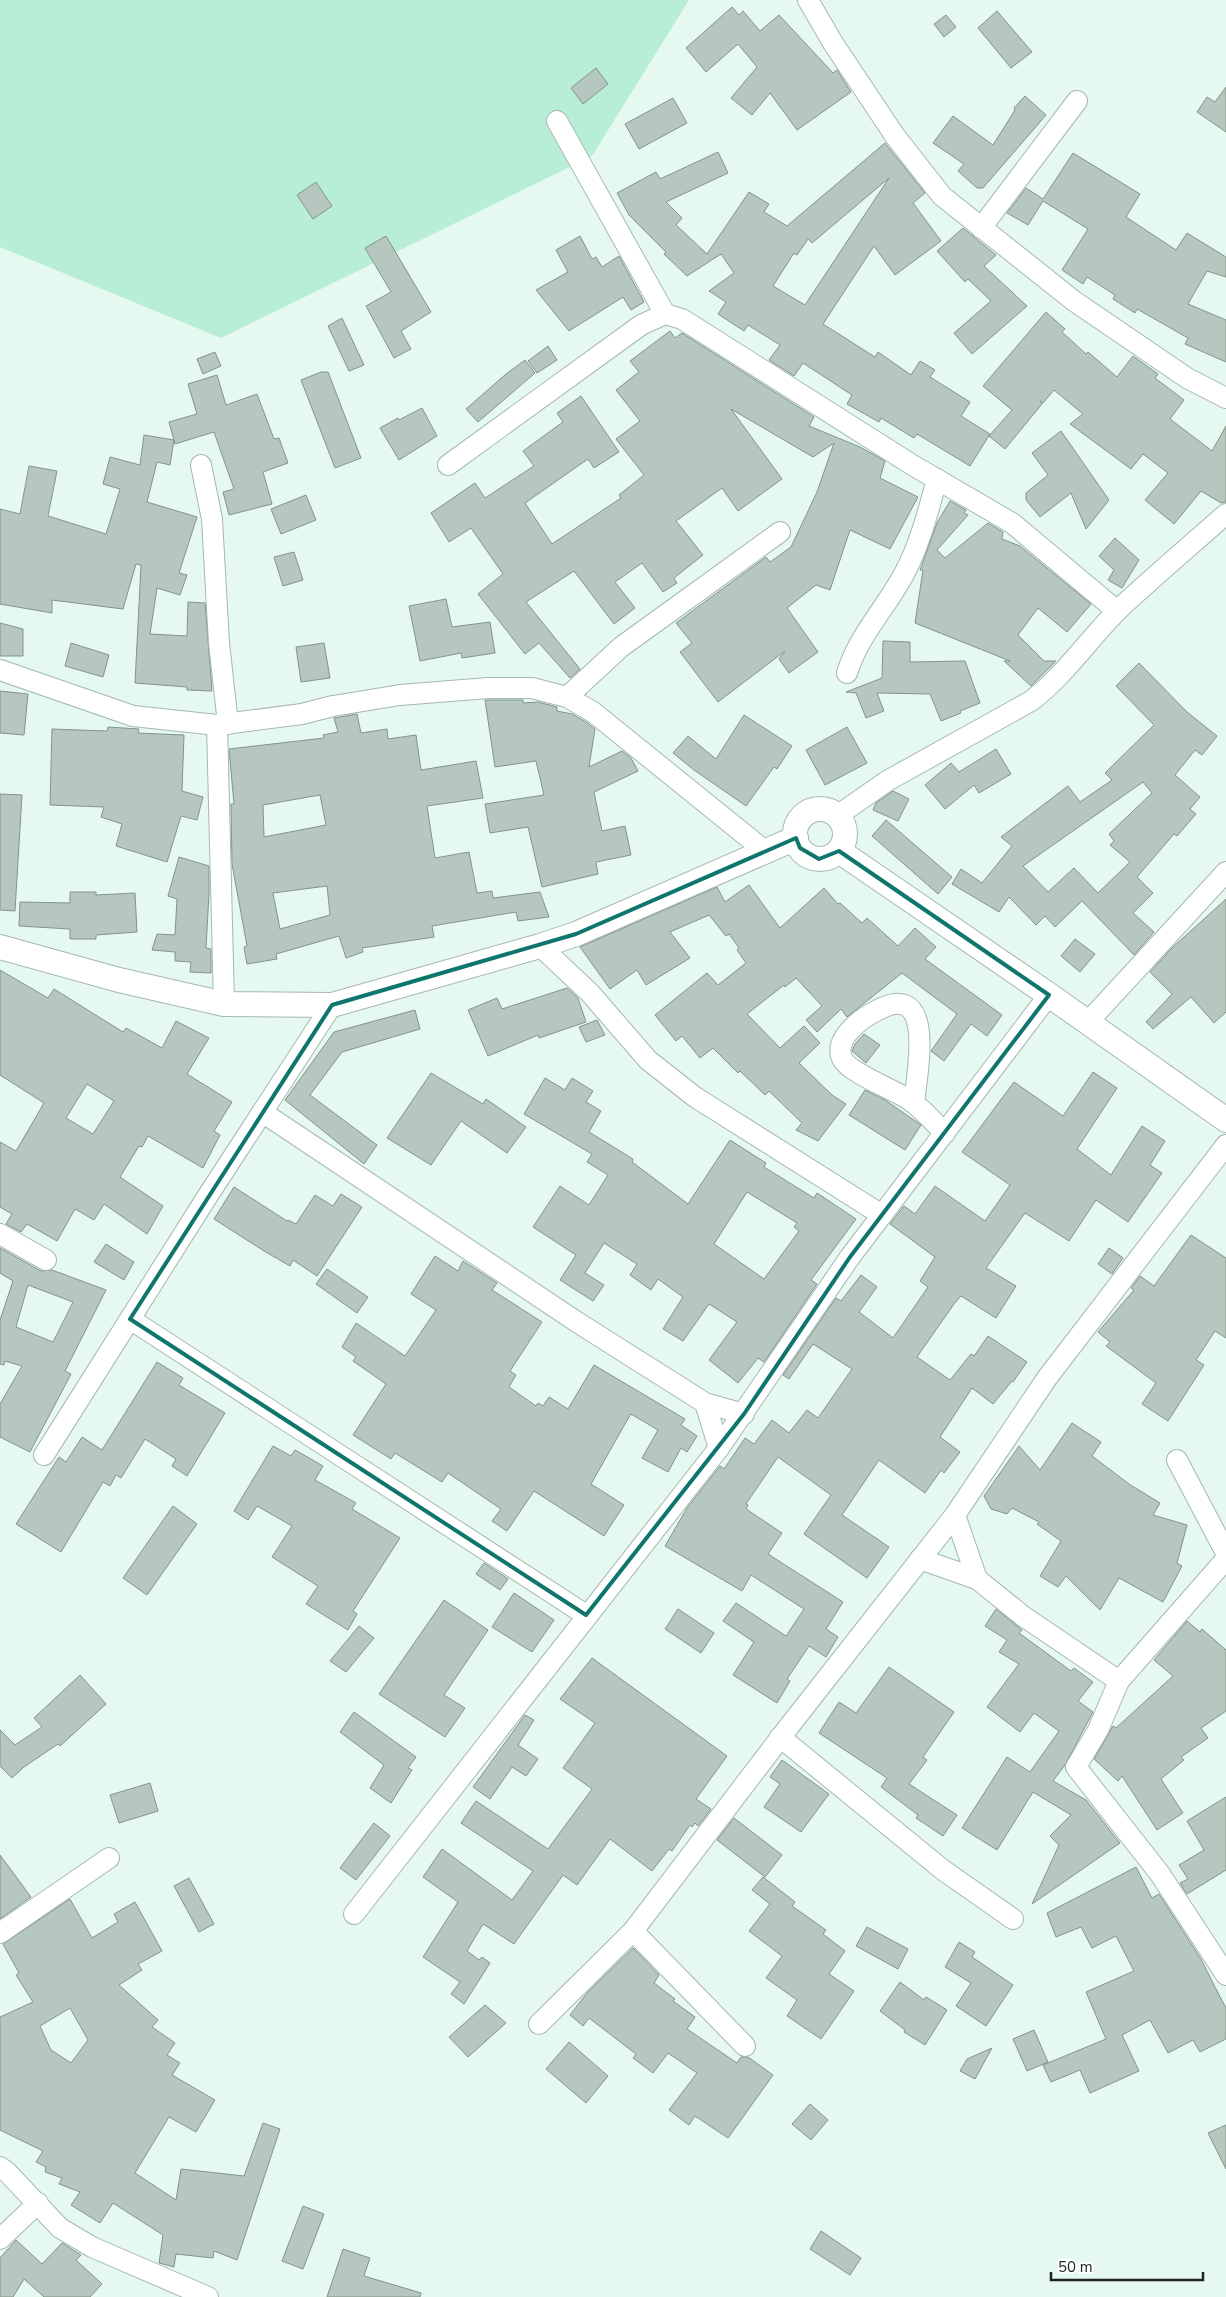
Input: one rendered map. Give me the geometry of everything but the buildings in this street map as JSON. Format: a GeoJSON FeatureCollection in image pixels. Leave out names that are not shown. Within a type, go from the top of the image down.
{"type":"FeatureCollection","features":[{"type":"Feature","properties":{"kind":"street"},"geometry":{"type":"LineString","coordinates":[[808,0],[833,43],[895,136],[942,196],[1074,301],[1187,378],[1226,398]]}},
{"type":"Feature","properties":{"kind":"street"},"geometry":{"type":"LineString","coordinates":[[981,228],[1077,101]]}},
{"type":"Feature","properties":{"kind":"street"},"geometry":{"type":"LineString","coordinates":[[557,121],[665,314]]}},
{"type":"Feature","properties":{"kind":"street"},"geometry":{"type":"LineString","coordinates":[[448,465],[640,325],[665,314],[682,319],[1012,524],[1117,611]]}},
{"type":"Feature","properties":{"kind":"street"},"geometry":{"type":"LineString","coordinates":[[201,465],[212,519],[219,643],[222,724],[224,1004]]}},
{"type":"Feature","properties":{"kind":"street"},"geometry":{"type":"LineString","coordinates":[[847,673],[858,645],[903,576],[918,546],[937,479]]}},
{"type":"Feature","properties":{"kind":"street"},"geometry":{"type":"LineString","coordinates":[[837,816],[887,781],[1031,702],[1050,687],[1068,668],[1117,611],[1226,514]]}},
{"type":"Feature","properties":{"kind":"street"},"geometry":{"type":"LineString","coordinates":[[567,697],[621,647],[780,532]]}},
{"type":"Feature","properties":{"kind":"street"},"geometry":{"type":"LineString","coordinates":[[0,670],[134,716],[222,724],[302,714],[334,706],[400,695],[532,688],[567,697],[593,712],[765,851]]}},
{"type":"Feature","properties":{"kind":"street"},"geometry":{"type":"LineString","coordinates":[[818,809],[828,810],[837,816],[843,824],[845,833],[844,842],[839,851],[830,857],[819,859],[808,856],[800,848],[796,838],[796,828],[801,819],[808,812],[818,809]]}},
{"type":"Feature","properties":{"kind":"street"},"geometry":{"type":"LineString","coordinates":[[0,947],[119,980],[224,1004],[332,1005],[576,934],[796,838]]}},
{"type":"Feature","properties":{"kind":"street"},"geometry":{"type":"LineString","coordinates":[[839,851],[1088,1022],[1226,1120]]}},
{"type":"Feature","properties":{"kind":"street"},"geometry":{"type":"LineString","coordinates":[[1088,1022],[1226,872]]}},
{"type":"Feature","properties":{"kind":"street"},"geometry":{"type":"LineString","coordinates":[[540,946],[590,993],[656,1067],[695,1097],[882,1216]]}},
{"type":"Feature","properties":{"kind":"street"},"geometry":{"type":"LineString","coordinates":[[354,1914],[586,1615],[719,1448],[850,1257],[1049,995]]}},
{"type":"Feature","properties":{"kind":"street"},"geometry":{"type":"LineString","coordinates":[[914,1103],[920,1044],[918,1025],[915,1013],[907,1006],[897,1003],[882,1007],[848,1030],[843,1040],[841,1052],[843,1060],[853,1069],[914,1103],[945,1133]]}},
{"type":"Feature","properties":{"kind":"street"},"geometry":{"type":"LineString","coordinates":[[44,1455],[332,1005]]}},
{"type":"Feature","properties":{"kind":"street"},"geometry":{"type":"LineString","coordinates":[[262,1112],[578,1322],[705,1403],[744,1414]]}},
{"type":"Feature","properties":{"kind":"street"},"geometry":{"type":"LineString","coordinates":[[539,2024],[632,1931],[780,1737],[955,1515],[1046,1378],[1226,1145]]}},
{"type":"Feature","properties":{"kind":"street"},"geometry":{"type":"LineString","coordinates":[[0,1234],[46,1260]]}},
{"type":"Feature","properties":{"kind":"street"},"geometry":{"type":"LineString","coordinates":[[130,1319],[586,1615]]}},
{"type":"Feature","properties":{"kind":"street"},"geometry":{"type":"LineString","coordinates":[[705,1403],[719,1448]]}},
{"type":"Feature","properties":{"kind":"street"},"geometry":{"type":"LineString","coordinates":[[1177,1460],[1226,1553]]}},
{"type":"Feature","properties":{"kind":"street"},"geometry":{"type":"LineString","coordinates":[[955,1515],[977,1579]]}},
{"type":"Feature","properties":{"kind":"street"},"geometry":{"type":"LineString","coordinates":[[920,1559],[977,1579],[1023,1616],[1119,1681]]}},
{"type":"Feature","properties":{"kind":"street"},"geometry":{"type":"LineString","coordinates":[[1226,1559],[1119,1681],[1098,1730],[1078,1762],[1077,1770],[1160,1874],[1226,1975]]}},
{"type":"Feature","properties":{"kind":"street"},"geometry":{"type":"LineString","coordinates":[[780,1737],[943,1870],[1013,1919]]}},
{"type":"Feature","properties":{"kind":"street"},"geometry":{"type":"LineString","coordinates":[[0,1933],[110,1858]]}},
{"type":"Feature","properties":{"kind":"street"},"geometry":{"type":"LineString","coordinates":[[632,1931],[745,2046]]}},
{"type":"Feature","properties":{"kind":"street"},"geometry":{"type":"LineString","coordinates":[[0,2167],[38,2203],[60,2228],[92,2247],[208,2297]]}},
{"type":"Feature","properties":{"kind":"street"},"geometry":{"type":"LineString","coordinates":[[0,2239],[38,2203]]}},
{"type":"Feature","properties":{"kind":"highlighted area"},"geometry":{"type":"Polygon","coordinates":[[[796,838],[800,848],[819,859],[839,851],[1049,995],[850,1257],[744,1414],[586,1615],[130,1319],[332,1005],[576,934],[796,838]]]}},
{"type":"Feature","properties":{"kind":"green space"},"geometry":{"type":"Polygon","coordinates":[[[0,0],[689,0],[592,156],[221,338],[0,247],[0,0]]]}}]}
